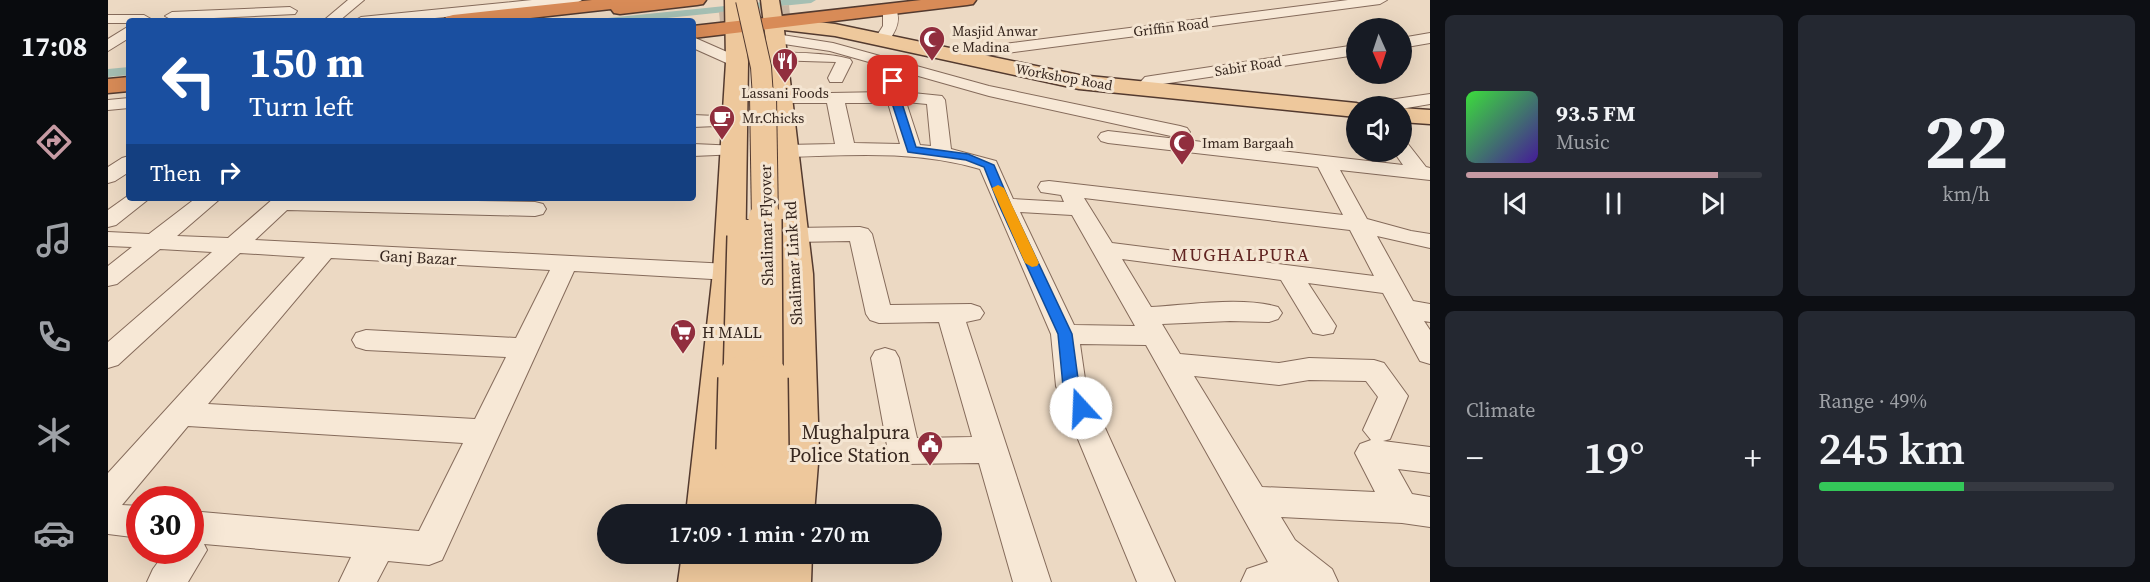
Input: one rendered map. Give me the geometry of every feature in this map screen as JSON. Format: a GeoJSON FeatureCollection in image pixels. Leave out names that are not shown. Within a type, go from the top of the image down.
{"type":"FeatureCollection","features":[{"type":"Feature","properties":{"kind":"highway"},"geometry":{"type":"LineString","coordinates":[[480,18],[641,0]]}},
{"type":"Feature","properties":{"kind":"highway"},"geometry":{"type":"LineString","coordinates":[[540,18],[697,0]]}},
{"type":"Feature","properties":{"kind":"highway"},"geometry":{"type":"LineString","coordinates":[[696,25],[910,0]]}},
{"type":"Feature","properties":{"kind":"highway"},"geometry":{"type":"LineString","coordinates":[[696,31],[756,18],[890,10],[967,0]]}},
{"type":"Feature","properties":{"kind":"highway"},"geometry":{"type":"LineString","coordinates":[[108,86],[126,84]]}},
{"type":"Feature","properties":{"kind":"main road","name":"Workshop Road"},"geometry":{"type":"LineString","coordinates":[[756,18],[835,30],[1079,82],[1346,109]]}},
{"type":"Feature","properties":{"kind":"main road"},"geometry":{"type":"LineString","coordinates":[[709,504],[729,272],[737,62],[756,18]]}},
{"type":"Feature","properties":{"kind":"main road","name":"Shalimar Link Rd"},"geometry":{"type":"LineString","coordinates":[[756,18],[781,98],[797,274],[798,451],[793,504]]}},
{"type":"Feature","properties":{"kind":"main road","name":"Shalimar Flyover"},"geometry":{"type":"LineString","coordinates":[[753,451],[764,112],[756,18]]}},
{"type":"Feature","properties":{"kind":"main road"},"geometry":{"type":"LineString","coordinates":[[1412,115],[1430,117]]}},
{"type":"Feature","properties":{"kind":"main road"},"geometry":{"type":"LineString","coordinates":[[737,504],[753,451]]}},
{"type":"Feature","properties":{"kind":"main road"},"geometry":{"type":"LineString","coordinates":[[753,451],[764,504]]}},
{"type":"Feature","properties":{"kind":"main road"},"geometry":{"type":"LineString","coordinates":[[702,582],[704,564]]}},
{"type":"Feature","properties":{"kind":"main road"},"geometry":{"type":"LineString","coordinates":[[730,582],[731,564]]}},
{"type":"Feature","properties":{"kind":"main road"},"geometry":{"type":"LineString","coordinates":[[764,582],[765,564]]}},
{"type":"Feature","properties":{"kind":"main road"},"geometry":{"type":"LineString","coordinates":[[787,582],[788,564]]}},
{"type":"Feature","properties":{"kind":"street"},"geometry":{"type":"LineString","coordinates":[[196,0],[172,16],[290,11]]}},
{"type":"Feature","properties":{"kind":"street"},"geometry":{"type":"LineString","coordinates":[[281,18],[305,0]]}},
{"type":"Feature","properties":{"kind":"street"},"geometry":{"type":"LineString","coordinates":[[334,18],[357,0]]}},
{"type":"Feature","properties":{"kind":"street"},"geometry":{"type":"LineString","coordinates":[[371,13],[575,0]]}},
{"type":"Feature","properties":{"kind":"street","name":"Griffin Road"},"geometry":{"type":"LineString","coordinates":[[964,59],[980,52],[1380,0]]}},
{"type":"Feature","properties":{"kind":"street"},"geometry":{"type":"LineString","coordinates":[[110,16],[131,4]]}},
{"type":"Feature","properties":{"kind":"street"},"geometry":{"type":"LineString","coordinates":[[882,40],[890,27],[892,15],[890,10]]}},
{"type":"Feature","properties":{"kind":"street"},"geometry":{"type":"LineString","coordinates":[[110,16],[133,18]]}},
{"type":"Feature","properties":{"kind":"street"},"geometry":{"type":"LineString","coordinates":[[756,18],[817,57],[922,74]]}},
{"type":"Feature","properties":{"kind":"street"},"geometry":{"type":"LineString","coordinates":[[756,18],[797,39],[831,45],[922,74],[1104,117],[1180,132]]}},
{"type":"Feature","properties":{"kind":"street"},"geometry":{"type":"LineString","coordinates":[[111,54],[126,35]]}},
{"type":"Feature","properties":{"kind":"street"},"geometry":{"type":"LineString","coordinates":[[1412,41],[1430,38]]}},
{"type":"Feature","properties":{"kind":"street"},"geometry":{"type":"LineString","coordinates":[[696,43],[737,62]]}},
{"type":"Feature","properties":{"kind":"street"},"geometry":{"type":"LineString","coordinates":[[111,54],[126,46]]}},
{"type":"Feature","properties":{"kind":"street","name":"Sabir Road"},"geometry":{"type":"LineString","coordinates":[[1143,89],[1151,81],[1346,52]]}},
{"type":"Feature","properties":{"kind":"street"},"geometry":{"type":"LineString","coordinates":[[844,62],[836,88],[846,150]]}},
{"type":"Feature","properties":{"kind":"street"},"geometry":{"type":"LineString","coordinates":[[781,98],[836,88],[894,89],[936,100],[941,152]]}},
{"type":"Feature","properties":{"kind":"street"},"geometry":{"type":"LineString","coordinates":[[894,89],[912,149]]}},
{"type":"Feature","properties":{"kind":"street"},"geometry":{"type":"LineString","coordinates":[[1412,102],[1430,99]]}},
{"type":"Feature","properties":{"kind":"street"},"geometry":{"type":"LineString","coordinates":[[108,105],[126,103]]}},
{"type":"Feature","properties":{"kind":"street"},"geometry":{"type":"LineString","coordinates":[[696,122],[733,135]]}},
{"type":"Feature","properties":{"kind":"street"},"geometry":{"type":"LineString","coordinates":[[696,149],[733,135]]}},
{"type":"Feature","properties":{"kind":"street"},"geometry":{"type":"LineString","coordinates":[[1108,137],[1425,173]]}},
{"type":"Feature","properties":{"kind":"street"},"geometry":{"type":"LineString","coordinates":[[786,152],[912,149],[968,157],[989,165],[1005,205],[1065,334],[1071,386],[1156,582]]}},
{"type":"Feature","properties":{"kind":"street"},"geometry":{"type":"LineString","coordinates":[[1412,159],[1425,173]]}},
{"type":"Feature","properties":{"kind":"street"},"geometry":{"type":"LineString","coordinates":[[1325,161],[1408,303],[1430,354]]}},
{"type":"Feature","properties":{"kind":"street"},"geometry":{"type":"LineString","coordinates":[[108,177],[126,164]]}},
{"type":"Feature","properties":{"kind":"street"},"geometry":{"type":"LineString","coordinates":[[1005,205],[1065,195],[1361,224],[1409,238],[1430,241]]}},
{"type":"Feature","properties":{"kind":"street"},"geometry":{"type":"LineString","coordinates":[[1065,195],[1102,249],[1282,552],[1318,582]]}},
{"type":"Feature","properties":{"kind":"street"},"geometry":{"type":"LineString","coordinates":[[108,220],[135,201]]}},
{"type":"Feature","properties":{"kind":"street"},"geometry":{"type":"LineString","coordinates":[[108,278],[206,201]]}},
{"type":"Feature","properties":{"kind":"street"},"geometry":{"type":"LineString","coordinates":[[108,358],[283,201],[407,202],[535,209]]}},
{"type":"Feature","properties":{"kind":"street"},"geometry":{"type":"LineString","coordinates":[[793,235],[860,234],[879,314],[961,313],[992,450],[1032,582]]}},
{"type":"Feature","properties":{"kind":"street","name":"Ganj Bazar"},"geometry":{"type":"LineString","coordinates":[[108,239],[729,272]]}},
{"type":"Feature","properties":{"kind":"street"},"geometry":{"type":"LineString","coordinates":[[1102,249],[1289,273],[1408,303]]}},
{"type":"Feature","properties":{"kind":"street"},"geometry":{"type":"LineString","coordinates":[[108,497],[323,252]]}},
{"type":"Feature","properties":{"kind":"street"},"geometry":{"type":"LineString","coordinates":[[204,539],[378,544],[429,548],[565,264]]}},
{"type":"Feature","properties":{"kind":"street"},"geometry":{"type":"LineString","coordinates":[[1289,273],[1323,326]]}},
{"type":"Feature","properties":{"kind":"street"},"geometry":{"type":"LineString","coordinates":[[1065,334],[1148,326],[1230,312],[1269,313]]}},
{"type":"Feature","properties":{"kind":"street"},"geometry":{"type":"LineString","coordinates":[[366,340],[525,348]]}},
{"type":"Feature","properties":{"kind":"street"},"geometry":{"type":"LineString","coordinates":[[885,358],[904,451],[992,450]]}},
{"type":"Feature","properties":{"kind":"street"},"geometry":{"type":"LineString","coordinates":[[1170,363],[1279,374],[1309,369],[1374,371],[1393,396],[1379,430]]}},
{"type":"Feature","properties":{"kind":"street"},"geometry":{"type":"LineString","coordinates":[[181,414],[484,432]]}},
{"type":"Feature","properties":{"kind":"street"},"geometry":{"type":"LineString","coordinates":[[1416,510],[1371,453],[1430,460]]}},
{"type":"Feature","properties":{"kind":"street"},"geometry":{"type":"LineString","coordinates":[[1252,501],[1416,510]]}},
{"type":"Feature","properties":{"kind":"street"},"geometry":{"type":"LineString","coordinates":[[108,519],[126,521]]}},
{"type":"Feature","properties":{"kind":"street"},"geometry":{"type":"LineString","coordinates":[[358,582],[378,544]]}},
{"type":"Feature","properties":{"kind":"street"},"geometry":{"type":"LineString","coordinates":[[166,582],[178,564]]}},
{"type":"Feature","properties":{"kind":"street"},"geometry":{"type":"LineString","coordinates":[[1260,582],[1275,577],[1318,582]]}},
{"type":"Feature","properties":{"kind":"waterway"},"geometry":{"type":"LineString","coordinates":[[637,18],[811,0]]}},
{"type":"Feature","properties":{"kind":"waterway"},"geometry":{"type":"LineString","coordinates":[[108,73],[126,71]]}},
{"type":"Feature","properties":{"kind":"tunnel"},"geometry":{"type":"LineString","coordinates":[[720,22],[790,15]]}},
{"type":"Feature","properties":{"kind":"slow traffic"},"geometry":{"type":"LineString","coordinates":[[998,188],[1032,263]]}},
{"type":"Feature","properties":{"kind":"place","name":"Masjid Anwar e Madina"},"geometry":{"type":"Point","coordinates":[932,62]}},
{"type":"Feature","properties":{"kind":"place","name":"Lassani Foods"},"geometry":{"type":"Point","coordinates":[785,84]}},
{"type":"Feature","properties":{"kind":"place","name":"Mr.Chicks"},"geometry":{"type":"Point","coordinates":[722,141]}},
{"type":"Feature","properties":{"kind":"place","name":"Imam Bargaah"},"geometry":{"type":"Point","coordinates":[1182,166]}},
{"type":"Feature","properties":{"kind":"place","name":"H MALL"},"geometry":{"type":"Point","coordinates":[683,355]}},
{"type":"Feature","properties":{"kind":"place","name":"Mughalpura Police Station"},"geometry":{"type":"Point","coordinates":[930,467]}},
{"type":"Feature","properties":{"kind":"district","name":"MUGHALPURA"},"geometry":{"type":"Point","coordinates":[1241,254]}},
{"type":"Feature","properties":{"kind":"route"},"geometry":{"type":"LineString","coordinates":[[893,81],[895,97],[912,149],[968,157],[989,165],[1005,205],[1065,334],[1071,386],[1081,408]]}}]}
